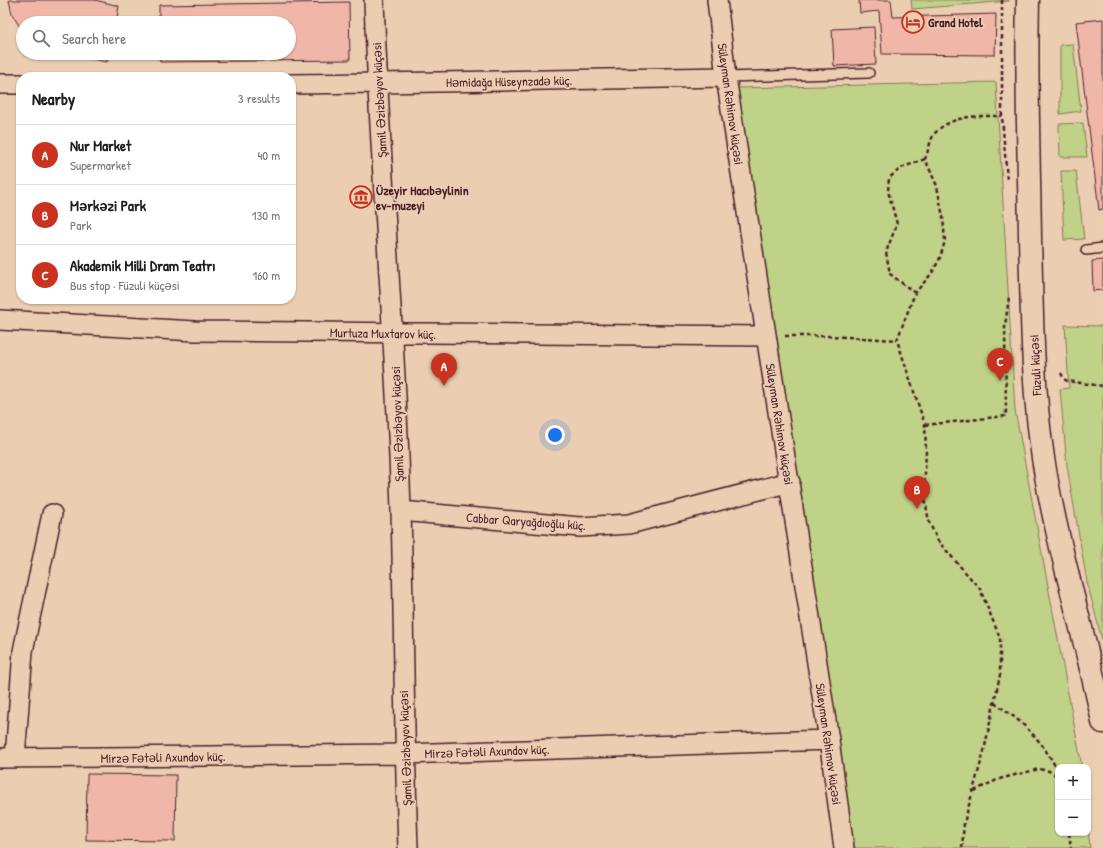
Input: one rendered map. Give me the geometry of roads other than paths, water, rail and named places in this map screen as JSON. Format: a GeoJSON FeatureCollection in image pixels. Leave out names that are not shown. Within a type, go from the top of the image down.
{"type":"FeatureCollection","features":[{"type":"Feature","properties":{"kind":"main road","name":"Füzuli küçəsi"},"geometry":{"type":"LineString","coordinates":[[1028,0],[1028,119],[1032,298],[1036,390],[1043,456],[1052,508],[1089,658],[1103,722]]}},
{"type":"Feature","properties":{"kind":"street","name":"Şamil Əzizbəyov küçəsi"},"geometry":{"type":"LineString","coordinates":[[374,0],[377,83],[393,333],[401,511],[404,754],[408,848]]}},
{"type":"Feature","properties":{"kind":"street","name":"Süleyman Rəhimov küçəsi"},"geometry":{"type":"LineString","coordinates":[[717,0],[726,77],[790,482],[844,848]]}},
{"type":"Feature","properties":{"kind":"street","name":"Həmidağa Hüseynzadə küç."},"geometry":{"type":"LineString","coordinates":[[296,84],[726,77]]}},
{"type":"Feature","properties":{"kind":"street"},"geometry":{"type":"LineString","coordinates":[[0,84],[16,84]]}},
{"type":"Feature","properties":{"kind":"street","name":"Murtuza Muxtarov küç."},"geometry":{"type":"LineString","coordinates":[[0,320],[194,331],[766,336]]}},
{"type":"Feature","properties":{"kind":"street","name":"Cabbar Qaryağdıoğlu küç."},"geometry":{"type":"LineString","coordinates":[[401,511],[580,527],[629,524],[790,482]]}},
{"type":"Feature","properties":{"kind":"street"},"geometry":{"type":"LineString","coordinates":[[8,758],[23,651],[52,514]]}},
{"type":"Feature","properties":{"kind":"street","name":"Mirzə Fətəli Axundov küç."},"geometry":{"type":"LineString","coordinates":[[8,758],[404,754],[829,740]]}},
{"type":"Feature","properties":{"kind":"lane"},"geometry":{"type":"LineString","coordinates":[[726,77],[870,73]]}},
{"type":"Feature","properties":{"kind":"lane"},"geometry":{"type":"LineString","coordinates":[[1086,250],[1103,248]]}},
{"type":"Feature","properties":{"kind":"place","name":"Grand Hotel"},"geometry":{"type":"Point","coordinates":[913,22]}},
{"type":"Feature","properties":{"kind":"place","name":"Üzeyir Hacıbəylinin ev-muzeyi"},"geometry":{"type":"Point","coordinates":[361,197]}},
{"type":"Feature","properties":{"kind":"place","name":"Akademik Milli Dram Teatrı"},"geometry":{"type":"Point","coordinates":[1000,381]}},
{"type":"Feature","properties":{"kind":"place","name":"Nur Market"},"geometry":{"type":"Point","coordinates":[444,386]}},
{"type":"Feature","properties":{"kind":"place","name":"Mərkəzi Park"},"geometry":{"type":"Point","coordinates":[917,509]}}]}
